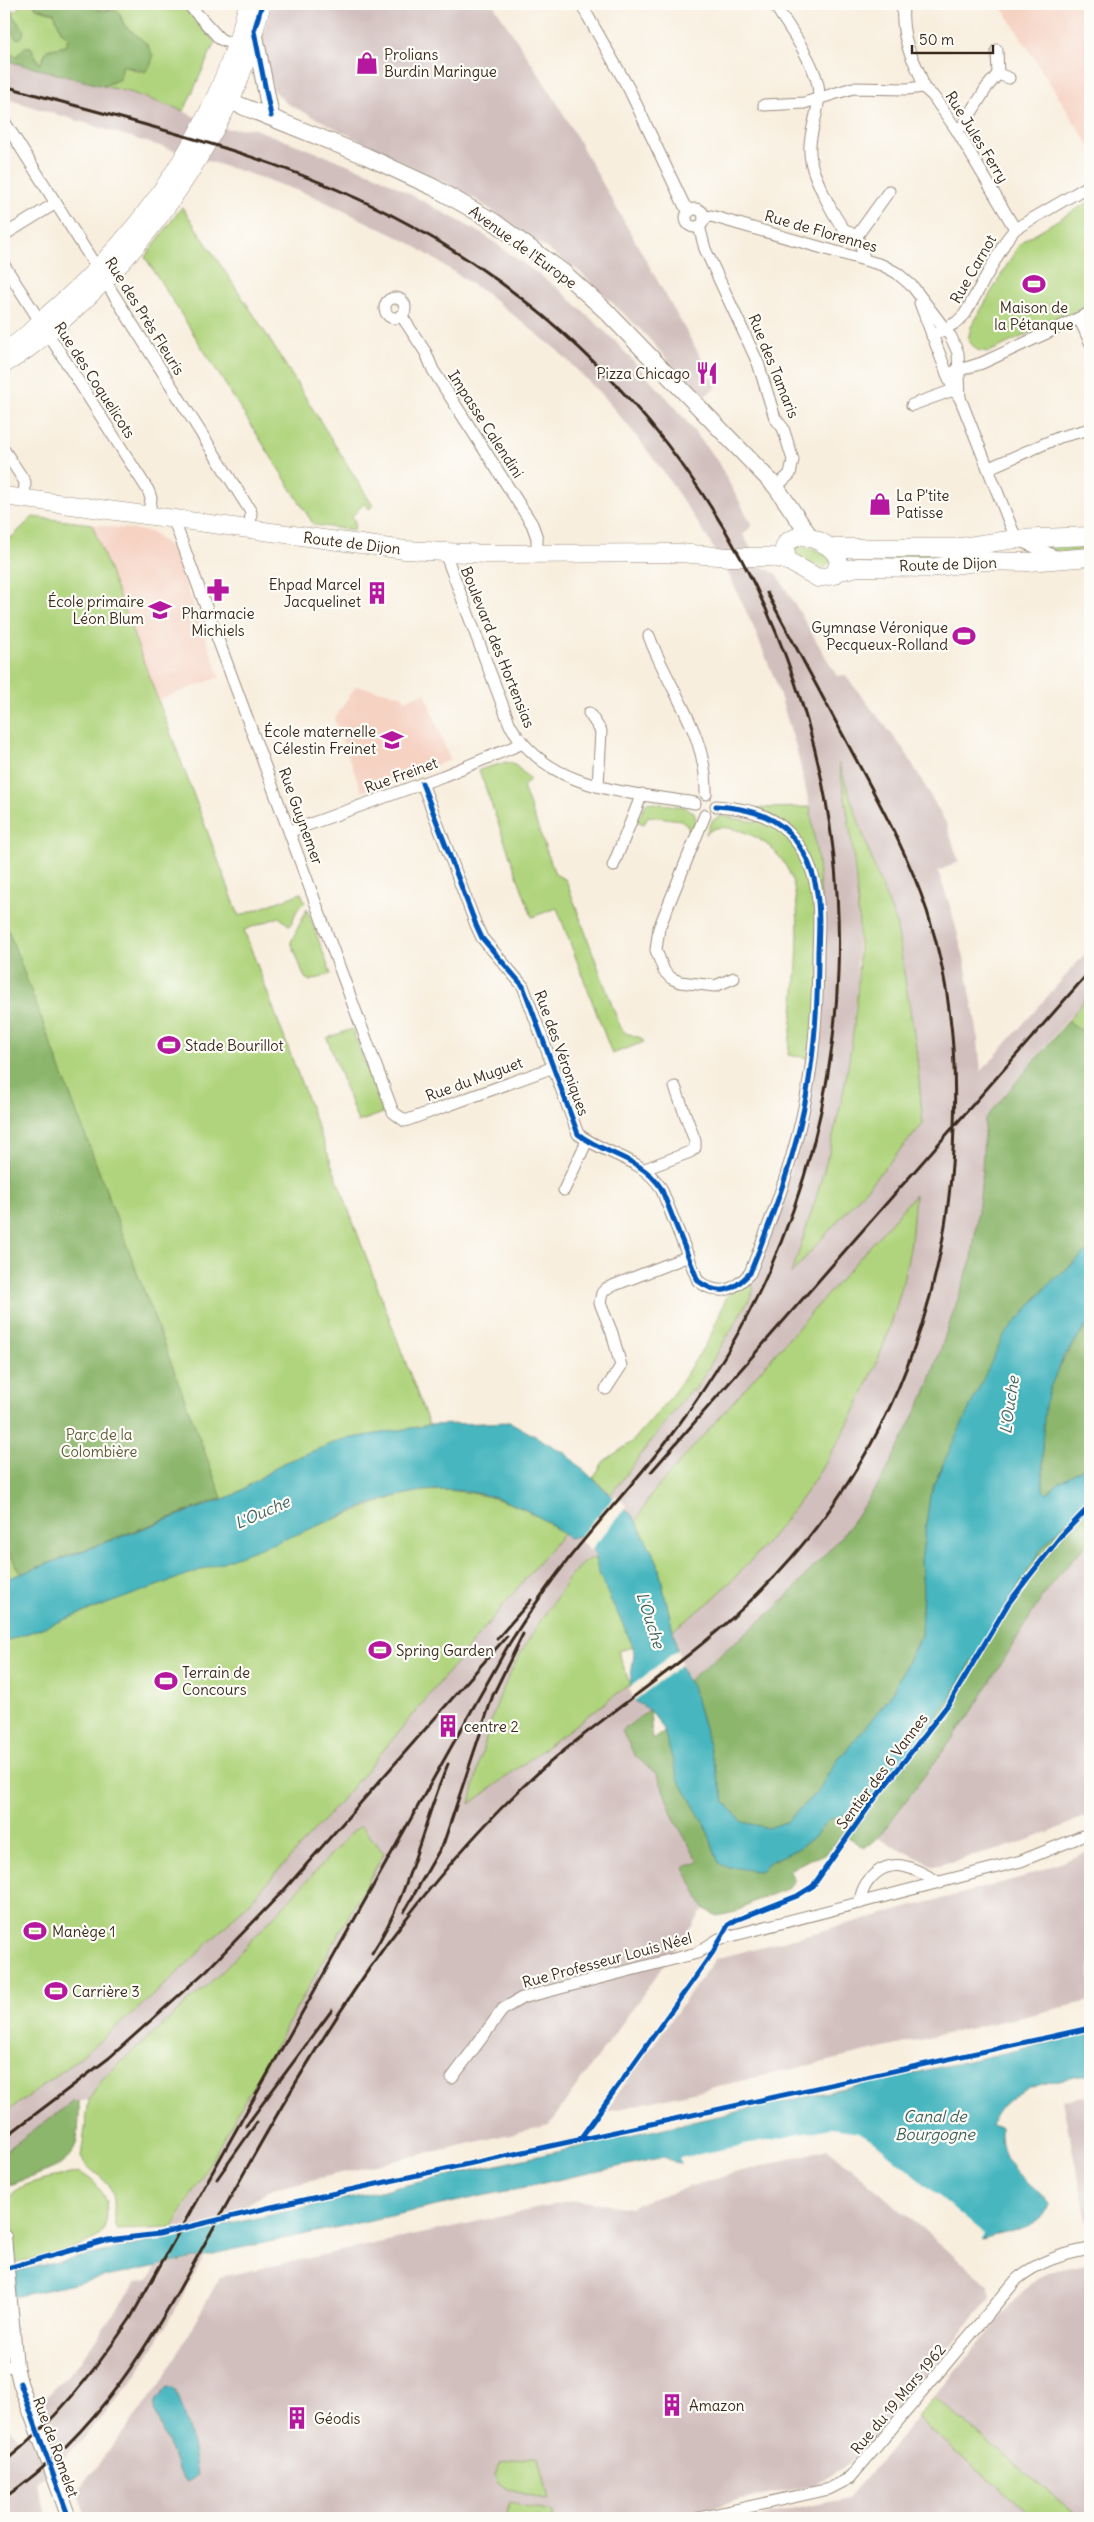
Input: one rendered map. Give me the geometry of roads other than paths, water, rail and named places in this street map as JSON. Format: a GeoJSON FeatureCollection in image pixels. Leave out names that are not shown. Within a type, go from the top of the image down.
{"type":"FeatureCollection","features":[{"type":"Feature","properties":{"kind":"main road"},"geometry":{"type":"LineString","coordinates":[[4,364],[25,352],[44,328],[158,220],[191,172],[223,99],[242,48],[248,4]]}},
{"type":"Feature","properties":{"kind":"main road"},"geometry":{"type":"LineString","coordinates":[[242,48],[254,31],[262,4]]}},
{"type":"Feature","properties":{"kind":"main road"},"geometry":{"type":"LineString","coordinates":[[254,31],[271,116]]}},
{"type":"Feature","properties":{"kind":"main road","name":"Avenue de l'Europe"},"geometry":{"type":"LineString","coordinates":[[223,99],[271,116],[433,187],[493,221],[563,272],[613,318],[776,487],[811,538]]}},
{"type":"Feature","properties":{"kind":"main road"},"geometry":{"type":"LineString","coordinates":[[4,350],[44,328]]}},
{"type":"Feature","properties":{"kind":"main road","name":"Route de Dijon"},"geometry":{"type":"LineString","coordinates":[[4,496],[366,546],[445,553],[702,554],[729,557],[772,557],[788,561]]}},
{"type":"Feature","properties":{"kind":"main road"},"geometry":{"type":"LineString","coordinates":[[788,540],[801,535],[830,548],[838,557],[836,572],[829,577],[818,578],[788,561],[784,548],[788,540],[790,507]]}},
{"type":"Feature","properties":{"kind":"main road","name":"Route de Dijon"},"geometry":{"type":"LineString","coordinates":[[830,548],[954,548],[1016,539],[1090,536]]}},
{"type":"Feature","properties":{"kind":"main road","name":"Route de Dijon"},"geometry":{"type":"LineString","coordinates":[[702,554],[728,546],[764,545],[788,540]]}},
{"type":"Feature","properties":{"kind":"main road","name":"Route de Dijon"},"geometry":{"type":"LineString","coordinates":[[836,572],[858,566],[929,568],[984,561],[1028,562],[1090,557]]}},
{"type":"Feature","properties":{"kind":"street"},"geometry":{"type":"LineString","coordinates":[[188,4],[220,40],[242,48]]}},
{"type":"Feature","properties":{"kind":"street"},"geometry":{"type":"LineString","coordinates":[[581,4],[607,47],[684,205],[690,211],[695,208],[701,210],[702,222]]}},
{"type":"Feature","properties":{"kind":"street"},"geometry":{"type":"LineString","coordinates":[[774,4],[812,67],[818,84],[818,99],[810,132],[809,152],[815,175],[845,230],[856,237],[861,246],[864,259]]}},
{"type":"Feature","properties":{"kind":"street","name":"Rue Jules Ferry"},"geometry":{"type":"LineString","coordinates":[[903,4],[904,29],[908,48],[922,75],[923,87],[933,96],[956,129],[1015,229]]}},
{"type":"Feature","properties":{"kind":"street"},"geometry":{"type":"LineString","coordinates":[[956,129],[963,126],[987,86],[1003,76],[998,50]]}},
{"type":"Feature","properties":{"kind":"street"},"geometry":{"type":"LineString","coordinates":[[764,105],[804,103],[853,88],[907,89],[923,87]]}},
{"type":"Feature","properties":{"kind":"street","name":"Rue des Près Fleuris"},"geometry":{"type":"LineString","coordinates":[[4,121],[251,512],[250,529]]}},
{"type":"Feature","properties":{"kind":"street","name":"Rue Carnot"},"geometry":{"type":"LineString","coordinates":[[932,336],[957,322],[965,314],[1007,239],[1015,229],[1090,185]]}},
{"type":"Feature","properties":{"kind":"street"},"geometry":{"type":"LineString","coordinates":[[856,237],[889,191]]}},
{"type":"Feature","properties":{"kind":"street"},"geometry":{"type":"LineString","coordinates":[[4,235],[56,203]]}},
{"type":"Feature","properties":{"kind":"street","name":"Rue de Florennes"},"geometry":{"type":"LineString","coordinates":[[702,222],[711,216],[835,250],[882,265],[913,287],[989,468],[1016,539]]}},
{"type":"Feature","properties":{"kind":"street","name":"Rue des Tamaris"},"geometry":{"type":"LineString","coordinates":[[702,222],[705,249],[758,363],[775,418],[783,428],[793,460],[790,474],[776,487]]}},
{"type":"Feature","properties":{"kind":"street"},"geometry":{"type":"LineString","coordinates":[[835,250],[845,230]]}},
{"type":"Feature","properties":{"kind":"street","name":"Rue des Coquelicots"},"geometry":{"type":"LineString","coordinates":[[4,265],[148,490],[151,498],[149,515]]}},
{"type":"Feature","properties":{"kind":"street","name":"Rue de Florennes"},"geometry":{"type":"LineString","coordinates":[[918,297],[951,337],[958,353],[960,370],[957,392]]}},
{"type":"Feature","properties":{"kind":"street"},"geometry":{"type":"LineString","coordinates":[[948,374],[982,363],[1090,313]]}},
{"type":"Feature","properties":{"kind":"street","name":"Impasse Calendini"},"geometry":{"type":"LineString","coordinates":[[401,314],[426,353],[433,370],[532,524],[537,538],[537,554]]}},
{"type":"Feature","properties":{"kind":"street"},"geometry":{"type":"LineString","coordinates":[[1079,318],[1090,342]]}},
{"type":"Feature","properties":{"kind":"street"},"geometry":{"type":"LineString","coordinates":[[912,405],[957,392]]}},
{"type":"Feature","properties":{"kind":"street"},"geometry":{"type":"LineString","coordinates":[[989,468],[1060,437],[1090,429]]}},
{"type":"Feature","properties":{"kind":"street"},"geometry":{"type":"LineString","coordinates":[[4,450],[25,482],[24,499]]}},
{"type":"Feature","properties":{"kind":"street","name":"Rue Guynemer"},"geometry":{"type":"LineString","coordinates":[[173,518],[291,831],[393,1112],[405,1120]]}},
{"type":"Feature","properties":{"kind":"street"},"geometry":{"type":"LineString","coordinates":[[984,561],[1000,554],[1016,539]]}},
{"type":"Feature","properties":{"kind":"street","name":"Route de Dijon"},"geometry":{"type":"LineString","coordinates":[[1016,539],[1061,558]]}},
{"type":"Feature","properties":{"kind":"street","name":"Boulevard des Hortensias"},"geometry":{"type":"LineString","coordinates":[[445,553],[508,718],[521,744],[536,757],[565,776],[598,786],[695,803]]}},
{"type":"Feature","properties":{"kind":"street"},"geometry":{"type":"LineString","coordinates":[[649,636],[659,664],[690,719],[707,777],[706,794]]}},
{"type":"Feature","properties":{"kind":"street"},"geometry":{"type":"LineString","coordinates":[[589,713],[602,731],[598,786]]}},
{"type":"Feature","properties":{"kind":"street","name":"Rue Freinet"},"geometry":{"type":"LineString","coordinates":[[291,831],[422,784],[521,744]]}},
{"type":"Feature","properties":{"kind":"street","name":"Rue des Véroniques"},"geometry":{"type":"LineString","coordinates":[[422,784],[482,938],[524,986],[578,1134],[587,1141],[645,1169],[661,1188],[698,1281],[708,1288],[726,1291],[738,1285],[750,1273],[788,1170],[801,1121],[817,1015],[819,923],[813,874],[807,860],[789,833],[763,815],[747,810],[716,806]]}},
{"type":"Feature","properties":{"kind":"street"},"geometry":{"type":"LineString","coordinates":[[613,866],[642,794]]}},
{"type":"Feature","properties":{"kind":"street"},"geometry":{"type":"LineString","coordinates":[[706,794],[713,797],[716,806],[711,814],[705,815],[698,812],[695,803],[698,796],[706,794]]}},
{"type":"Feature","properties":{"kind":"street"},"geometry":{"type":"LineString","coordinates":[[705,815],[659,928],[656,950],[664,971],[671,978],[680,982],[715,986],[734,978]]}},
{"type":"Feature","properties":{"kind":"street","name":"Rue du Muguet"},"geometry":{"type":"LineString","coordinates":[[405,1120],[554,1067]]}},
{"type":"Feature","properties":{"kind":"street"},"geometry":{"type":"LineString","coordinates":[[645,1169],[690,1152],[694,1148],[695,1141],[675,1087]]}},
{"type":"Feature","properties":{"kind":"street"},"geometry":{"type":"LineString","coordinates":[[564,1190],[587,1141]]}},
{"type":"Feature","properties":{"kind":"street"},"geometry":{"type":"LineString","coordinates":[[606,1389],[621,1366],[612,1333],[600,1303],[602,1293],[607,1288],[689,1256]]}},
{"type":"Feature","properties":{"kind":"street","name":"Rue Professeur Louis Néel"},"geometry":{"type":"LineString","coordinates":[[452,2078],[503,2009],[522,1998],[697,1953],[719,1939],[1021,1861],[1090,1833]]}},
{"type":"Feature","properties":{"kind":"street"},"geometry":{"type":"LineString","coordinates":[[860,1903],[861,1891],[872,1876],[884,1867],[897,1864],[915,1869],[940,1883]]}},
{"type":"Feature","properties":{"kind":"street","name":"Rue de Romelet"},"geometry":{"type":"LineString","coordinates":[[4,2237],[8,2260],[12,2312],[9,2341],[10,2366],[69,2518]]}},
{"type":"Feature","properties":{"kind":"street","name":"Rue du 19 Mars 1962"},"geometry":{"type":"LineString","coordinates":[[699,2518],[829,2489],[850,2478],[1017,2279],[1031,2268],[1049,2259],[1090,2249]]}},
{"type":"Feature","properties":{"kind":"water","name":"L'Ouche"},"geometry":{"type":"Polygon","coordinates":[[[1090,1249],[1090,1321],[1064,1356],[1049,1390],[1045,1406],[1042,1445],[1043,1490],[1047,1494],[1056,1484],[1090,1464],[1090,1496],[1041,1549],[949,1699],[871,1803],[852,1813],[829,1819],[814,1837],[799,1848],[768,1863],[762,1870],[756,1871],[724,1866],[719,1863],[706,1827],[678,1778],[663,1728],[650,1710],[636,1702],[630,1684],[634,1654],[633,1647],[604,1586],[595,1553],[579,1536],[568,1538],[527,1510],[496,1498],[464,1491],[447,1490],[405,1494],[384,1500],[285,1539],[4,1642],[4,1580],[234,1495],[283,1463],[341,1440],[429,1425],[510,1422],[565,1453],[633,1516],[657,1561],[677,1648],[676,1652],[685,1677],[692,1686],[725,1802],[742,1822],[768,1828],[786,1822],[818,1791],[838,1758],[889,1698],[921,1636],[923,1589],[921,1561],[930,1496],[937,1477],[1003,1337],[1050,1283],[1090,1249]]]}},
{"type":"Feature","properties":{"kind":"water","name":"Canal de Bourgogne"},"geometry":{"type":"Polygon","coordinates":[[[1090,2034],[1090,2074],[1033,2087],[1019,2093],[998,2111],[991,2125],[1001,2128],[1002,2143],[1010,2164],[1049,2205],[1045,2213],[1031,2224],[982,2239],[869,2144],[857,2137],[831,2132],[679,2164],[664,2157],[4,2299],[4,2274],[1090,2034]]]}},
{"type":"Feature","properties":{"kind":"water"},"geometry":{"type":"Polygon","coordinates":[[[168,2387],[175,2389],[183,2409],[191,2442],[197,2475],[187,2482],[183,2479],[154,2411],[155,2402],[168,2387]]]}},
{"type":"Feature","properties":{"kind":"railway"},"geometry":{"type":"LineString","coordinates":[[4,86],[161,129],[264,161],[364,201],[412,226],[541,314],[649,422],[734,545],[794,680],[830,825],[838,974],[818,1124],[768,1273],[738,1333],[703,1390],[677,1427],[651,1461],[570,1557],[538,1600],[509,1644],[130,2319],[73,2395],[23,2447],[4,2462]]}},
{"type":"Feature","properties":{"kind":"railway"},"geometry":{"type":"LineString","coordinates":[[4,2498],[42,2468],[76,2437],[105,2403],[131,2367],[178,2291],[262,2141],[321,2041],[386,1945],[424,1895],[487,1823],[531,1779],[579,1739],[698,1647],[744,1607],[792,1557],[833,1504],[869,1448],[898,1389],[921,1327],[938,1262],[949,1195],[955,1099],[953,1045],[946,991],[935,937],[905,855],[767,593]]}},
{"type":"Feature","properties":{"kind":"railway"},"geometry":{"type":"LineString","coordinates":[[651,1472],[1090,971]]}},
{"type":"Feature","properties":{"kind":"railway"},"geometry":{"type":"LineString","coordinates":[[497,1639],[531,1600]]}},
{"type":"Feature","properties":{"kind":"railway"},"geometry":{"type":"LineString","coordinates":[[404,1912],[444,1842],[493,1695],[523,1634]]}},
{"type":"Feature","properties":{"kind":"railway"},"geometry":{"type":"LineString","coordinates":[[4,2138],[109,2058],[207,1970],[284,1890],[507,1636]]}},
{"type":"Feature","properties":{"kind":"railway"},"geometry":{"type":"LineString","coordinates":[[372,1953],[385,1931],[406,1884],[448,1764]]}},
{"type":"Feature","properties":{"kind":"railway"},"geometry":{"type":"LineString","coordinates":[[246,2126],[332,2010]]}},
{"type":"Feature","properties":{"kind":"railway"},"geometry":{"type":"LineString","coordinates":[[217,2179],[257,2122]]}},
{"type":"Feature","properties":{"kind":"place","name":"Prolians Burdin Maringue"},"geometry":{"type":"Point","coordinates":[367,63]}},
{"type":"Feature","properties":{"kind":"place","name":"Maison de la Pétanque"},"geometry":{"type":"Point","coordinates":[1034,284]}},
{"type":"Feature","properties":{"kind":"place","name":"Pizza Chicago"},"geometry":{"type":"Point","coordinates":[707,373]}},
{"type":"Feature","properties":{"kind":"place","name":"La P'tite Patisse"},"geometry":{"type":"Point","coordinates":[880,504]}},
{"type":"Feature","properties":{"kind":"place","name":"Pharmacie Michiels"},"geometry":{"type":"Point","coordinates":[218,590]}},
{"type":"Feature","properties":{"kind":"place","name":"Ehpad Marcel Jacquelinet"},"geometry":{"type":"Point","coordinates":[377,593]}},
{"type":"Feature","properties":{"kind":"place","name":"École primaire Léon Blum"},"geometry":{"type":"Point","coordinates":[160,610]}},
{"type":"Feature","properties":{"kind":"place","name":"Gymnase Véronique Pecqueux-Rolland"},"geometry":{"type":"Point","coordinates":[964,636]}},
{"type":"Feature","properties":{"kind":"place","name":"École maternelle Célestin Freinet"},"geometry":{"type":"Point","coordinates":[392,740]}},
{"type":"Feature","properties":{"kind":"place","name":"Stade Bourillot"},"geometry":{"type":"Point","coordinates":[169,1045]}},
{"type":"Feature","properties":{"kind":"place","name":"Spring Garden"},"geometry":{"type":"Point","coordinates":[380,1650]}},
{"type":"Feature","properties":{"kind":"place","name":"Terrain de Concours"},"geometry":{"type":"Point","coordinates":[166,1681]}},
{"type":"Feature","properties":{"kind":"place","name":"centre 2"},"geometry":{"type":"Point","coordinates":[448,1726]}},
{"type":"Feature","properties":{"kind":"place","name":"Manège 1"},"geometry":{"type":"Point","coordinates":[35,1931]}},
{"type":"Feature","properties":{"kind":"place","name":"Carrière 3"},"geometry":{"type":"Point","coordinates":[56,1991]}},
{"type":"Feature","properties":{"kind":"place","name":"Amazon"},"geometry":{"type":"Point","coordinates":[672,2405]}},
{"type":"Feature","properties":{"kind":"place","name":"Géodis"},"geometry":{"type":"Point","coordinates":[297,2418]}},
{"type":"Feature","properties":{"kind":"park label","name":"Parc de la Colombière"},"geometry":{"type":"Point","coordinates":[99,1442]}}]}
